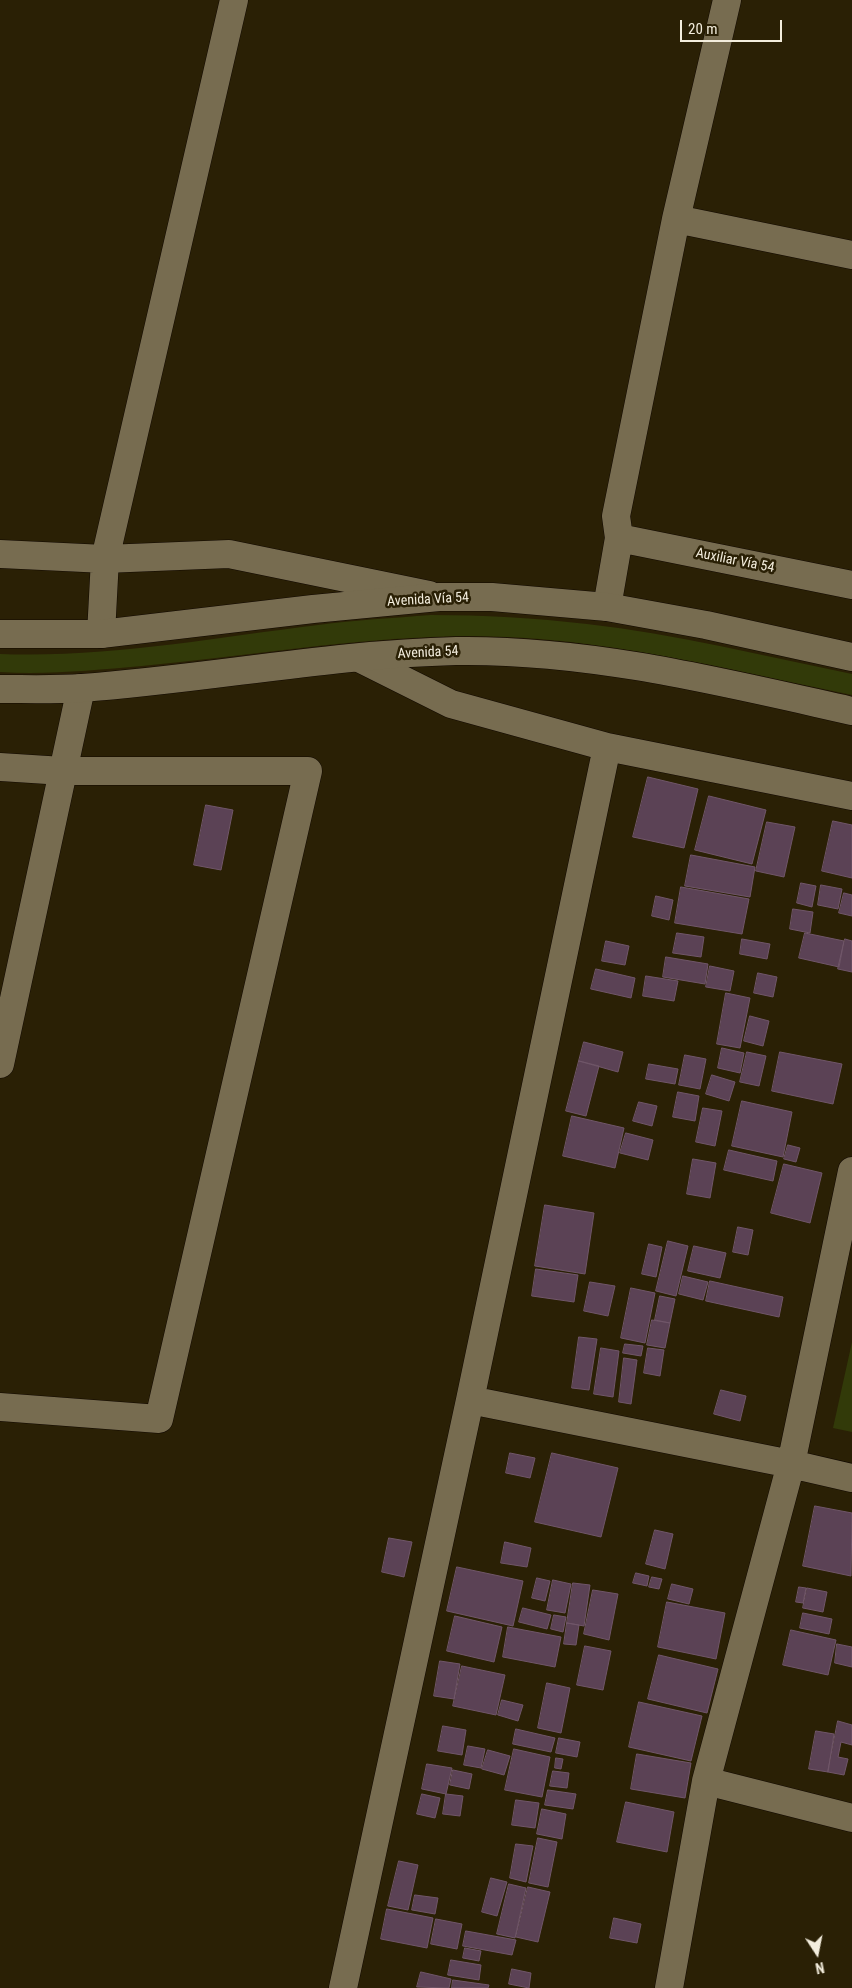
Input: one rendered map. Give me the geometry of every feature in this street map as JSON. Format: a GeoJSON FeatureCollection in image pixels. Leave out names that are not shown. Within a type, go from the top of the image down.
{"type":"FeatureCollection","features":[{"type":"Feature","properties":{"kind":"street"},"geometry":{"type":"LineString","coordinates":[[607,607],[619,538],[616,516],[676,219],[727,0]]}},
{"type":"Feature","properties":{"kind":"street"},"geometry":{"type":"LineString","coordinates":[[101,634],[105,559],[228,1]]}},
{"type":"Feature","properties":{"kind":"street"},"geometry":{"type":"LineString","coordinates":[[676,219],[852,254]]}},
{"type":"Feature","properties":{"kind":"street","name":"Auxiliar Vía 54"},"geometry":{"type":"LineString","coordinates":[[619,538],[852,585]]}},
{"type":"Feature","properties":{"kind":"street"},"geometry":{"type":"LineString","coordinates":[[0,554],[105,559],[230,554],[439,597]]}},
{"type":"Feature","properties":{"kind":"street","name":"Avenida Vía 54"},"geometry":{"type":"LineString","coordinates":[[0,634],[101,634],[313,608],[439,597],[492,597],[607,607],[706,625],[852,657]]}},
{"type":"Feature","properties":{"kind":"street","name":"Avenida 54"},"geometry":{"type":"LineString","coordinates":[[0,689],[81,688],[359,658],[456,651],[505,652],[578,658],[672,671],[852,711]]}},
{"type":"Feature","properties":{"kind":"street"},"geometry":{"type":"LineString","coordinates":[[359,658],[451,704],[607,747],[852,796]]}},
{"type":"Feature","properties":{"kind":"street"},"geometry":{"type":"LineString","coordinates":[[0,1064],[81,688]]}},
{"type":"Feature","properties":{"kind":"street"},"geometry":{"type":"LineString","coordinates":[[343,1988],[470,1400],[607,747]]}},
{"type":"Feature","properties":{"kind":"street"},"geometry":{"type":"LineString","coordinates":[[0,767],[63,771],[308,771],[159,1419],[0,1407]]}},
{"type":"Feature","properties":{"kind":"street"},"geometry":{"type":"LineString","coordinates":[[669,1988],[706,1781],[791,1464],[852,1171]]}},
{"type":"Feature","properties":{"kind":"street"},"geometry":{"type":"LineString","coordinates":[[470,1400],[791,1464],[852,1478]]}},
{"type":"Feature","properties":{"kind":"street"},"geometry":{"type":"LineString","coordinates":[[706,1781],[852,1818]]}},
{"type":"Feature","properties":{"kind":"green space"},"geometry":{"type":"Polygon","coordinates":[[[431,615],[509,617],[568,622],[687,639],[852,674],[852,695],[642,652],[590,644],[483,636],[430,637],[358,642],[142,666],[89,670],[35,673],[0,672],[0,654],[80,653],[120,650],[332,623],[431,615]]]}},
{"type":"Feature","properties":{"kind":"green space"},"geometry":{"type":"Polygon","coordinates":[[[852,1342],[852,1432],[833,1428],[852,1342]]]}},
{"type":"Feature","properties":{"kind":"building"},"geometry":{"type":"Polygon","coordinates":[[[648,777],[698,789],[684,848],[633,837],[648,777]]]}},
{"type":"Feature","properties":{"kind":"building"},"geometry":{"type":"Polygon","coordinates":[[[709,796],[766,810],[752,864],[695,850],[709,796]]]}},
{"type":"Feature","properties":{"kind":"building"},"geometry":{"type":"Polygon","coordinates":[[[206,805],[233,810],[221,870],[194,865],[206,805]]]}},
{"type":"Feature","properties":{"kind":"building"},"geometry":{"type":"Polygon","coordinates":[[[833,821],[852,825],[852,878],[822,871],[833,821]]]}},
{"type":"Feature","properties":{"kind":"building"},"geometry":{"type":"Polygon","coordinates":[[[767,822],[795,827],[784,877],[756,871],[767,822]]]}},
{"type":"Feature","properties":{"kind":"building"},"geometry":{"type":"Polygon","coordinates":[[[691,855],[755,867],[750,897],[685,886],[691,855]]]}},
{"type":"Feature","properties":{"kind":"building"},"geometry":{"type":"Polygon","coordinates":[[[801,883],[816,886],[812,907],[797,903],[801,883]]]}},
{"type":"Feature","properties":{"kind":"building"},"geometry":{"type":"Polygon","coordinates":[[[821,885],[842,889],[838,909],[818,905],[821,885]]]}},
{"type":"Feature","properties":{"kind":"building"},"geometry":{"type":"Polygon","coordinates":[[[681,887],[749,899],[742,934],[675,923],[681,887]]]}},
{"type":"Feature","properties":{"kind":"building"},"geometry":{"type":"Polygon","coordinates":[[[844,893],[852,895],[852,916],[839,913],[844,893]]]}},
{"type":"Feature","properties":{"kind":"building"},"geometry":{"type":"Polygon","coordinates":[[[656,896],[673,900],[669,920],[652,916],[656,896]]]}},
{"type":"Feature","properties":{"kind":"building"},"geometry":{"type":"Polygon","coordinates":[[[793,909],[813,912],[810,933],[790,929],[793,909]]]}},
{"type":"Feature","properties":{"kind":"building"},"geometry":{"type":"Polygon","coordinates":[[[677,933],[704,937],[701,957],[673,953],[677,933]]]}},
{"type":"Feature","properties":{"kind":"building"},"geometry":{"type":"Polygon","coordinates":[[[805,933],[844,941],[839,967],[799,958],[805,933]]]}},
{"type":"Feature","properties":{"kind":"building"},"geometry":{"type":"Polygon","coordinates":[[[742,939],[770,944],[767,959],[740,954],[742,939]]]}},
{"type":"Feature","properties":{"kind":"building"},"geometry":{"type":"Polygon","coordinates":[[[845,939],[852,941],[852,972],[838,969],[845,939]]]}},
{"type":"Feature","properties":{"kind":"building"},"geometry":{"type":"Polygon","coordinates":[[[606,941],[629,946],[625,965],[602,961],[606,941]]]}},
{"type":"Feature","properties":{"kind":"building"},"geometry":{"type":"Polygon","coordinates":[[[666,957],[708,964],[705,984],[663,977],[666,957]]]}},
{"type":"Feature","properties":{"kind":"building"},"geometry":{"type":"Polygon","coordinates":[[[710,966],[734,971],[730,991],[706,987],[710,966]]]}},
{"type":"Feature","properties":{"kind":"building"},"geometry":{"type":"Polygon","coordinates":[[[596,969],[635,978],[631,998],[591,989],[596,969]]]}},
{"type":"Feature","properties":{"kind":"building"},"geometry":{"type":"Polygon","coordinates":[[[758,973],[777,977],[773,997],[754,993],[758,973]]]}},
{"type":"Feature","properties":{"kind":"building"},"geometry":{"type":"Polygon","coordinates":[[[646,976],[678,981],[674,1001],[643,996],[646,976]]]}},
{"type":"Feature","properties":{"kind":"building"},"geometry":{"type":"Polygon","coordinates":[[[726,993],[750,998],[740,1048],[717,1044],[726,993]]]}},
{"type":"Feature","properties":{"kind":"building"},"geometry":{"type":"Polygon","coordinates":[[[750,1016],[769,1021],[763,1046],[744,1041],[750,1016]]]}},
{"type":"Feature","properties":{"kind":"building"},"geometry":{"type":"Polygon","coordinates":[[[584,1042],[623,1052],[618,1072],[579,1061],[584,1042]]]}},
{"type":"Feature","properties":{"kind":"building"},"geometry":{"type":"Polygon","coordinates":[[[722,1048],[744,1053],[740,1073],[718,1068],[722,1048]]]}},
{"type":"Feature","properties":{"kind":"building"},"geometry":{"type":"Polygon","coordinates":[[[747,1052],[766,1056],[759,1086],[740,1082],[747,1052]]]}},
{"type":"Feature","properties":{"kind":"building"},"geometry":{"type":"Polygon","coordinates":[[[780,1052],[842,1064],[833,1104],[772,1091],[780,1052]]]}},
{"type":"Feature","properties":{"kind":"building"},"geometry":{"type":"Polygon","coordinates":[[[685,1055],[706,1059],[700,1089],[679,1085],[685,1055]]]}},
{"type":"Feature","properties":{"kind":"building"},"geometry":{"type":"Polygon","coordinates":[[[579,1061],[599,1066],[586,1116],[566,1111],[579,1061]]]}},
{"type":"Feature","properties":{"kind":"building"},"geometry":{"type":"Polygon","coordinates":[[[649,1064],[678,1069],[675,1084],[646,1079],[649,1064]]]}},
{"type":"Feature","properties":{"kind":"building"},"geometry":{"type":"Polygon","coordinates":[[[712,1075],[735,1082],[729,1101],[706,1094],[712,1075]]]}},
{"type":"Feature","properties":{"kind":"building"},"geometry":{"type":"Polygon","coordinates":[[[678,1092],[699,1096],[695,1121],[673,1117],[678,1092]]]}},
{"type":"Feature","properties":{"kind":"building"},"geometry":{"type":"Polygon","coordinates":[[[742,1101],[792,1112],[783,1157],[732,1146],[742,1101]]]}},
{"type":"Feature","properties":{"kind":"building"},"geometry":{"type":"Polygon","coordinates":[[[639,1102],[657,1106],[652,1126],[633,1121],[639,1102]]]}},
{"type":"Feature","properties":{"kind":"building"},"geometry":{"type":"Polygon","coordinates":[[[703,1108],[722,1111],[715,1146],[696,1142],[703,1108]]]}},
{"type":"Feature","properties":{"kind":"building"},"geometry":{"type":"Polygon","coordinates":[[[572,1116],[624,1128],[615,1168],[563,1156],[572,1116]]]}},
{"type":"Feature","properties":{"kind":"building"},"geometry":{"type":"Polygon","coordinates":[[[626,1133],[653,1140],[648,1160],[620,1153],[626,1133]]]}},
{"type":"Feature","properties":{"kind":"building"},"geometry":{"type":"Polygon","coordinates":[[[788,1145],[800,1148],[796,1162],[784,1159],[788,1145]]]}},
{"type":"Feature","properties":{"kind":"building"},"geometry":{"type":"Polygon","coordinates":[[[729,1150],[777,1161],[773,1181],[724,1170],[729,1150]]]}},
{"type":"Feature","properties":{"kind":"building"},"geometry":{"type":"Polygon","coordinates":[[[693,1159],[716,1163],[710,1198],[687,1194],[693,1159]]]}},
{"type":"Feature","properties":{"kind":"building"},"geometry":{"type":"Polygon","coordinates":[[[784,1164],[822,1173],[810,1223],[771,1213],[784,1164]]]}},
{"type":"Feature","properties":{"kind":"building"},"geometry":{"type":"Polygon","coordinates":[[[545,1205],[594,1213],[585,1274],[535,1266],[545,1205]]]}},
{"type":"Feature","properties":{"kind":"building"},"geometry":{"type":"Polygon","coordinates":[[[738,1227],[753,1230],[748,1255],[733,1252],[738,1227]]]}},
{"type":"Feature","properties":{"kind":"building"},"geometry":{"type":"Polygon","coordinates":[[[668,1241],[688,1246],[676,1296],[656,1291],[668,1241]]]}},
{"type":"Feature","properties":{"kind":"building"},"geometry":{"type":"Polygon","coordinates":[[[649,1244],[662,1247],[656,1277],[642,1274],[649,1244]]]}},
{"type":"Feature","properties":{"kind":"building"},"geometry":{"type":"Polygon","coordinates":[[[694,1246],[726,1253],[720,1278],[688,1271],[694,1246]]]}},
{"type":"Feature","properties":{"kind":"building"},"geometry":{"type":"Polygon","coordinates":[[[536,1269],[578,1275],[574,1302],[532,1296],[536,1269]]]}},
{"type":"Feature","properties":{"kind":"building"},"geometry":{"type":"Polygon","coordinates":[[[683,1276],[708,1282],[703,1300],[679,1294],[683,1276]]]}},
{"type":"Feature","properties":{"kind":"building"},"geometry":{"type":"Polygon","coordinates":[[[710,1281],[783,1297],[779,1317],[706,1301],[710,1281]]]}},
{"type":"Feature","properties":{"kind":"building"},"geometry":{"type":"Polygon","coordinates":[[[590,1282],[615,1286],[608,1316],[584,1311],[590,1282]]]}},
{"type":"Feature","properties":{"kind":"building"},"geometry":{"type":"Polygon","coordinates":[[[631,1288],[655,1293],[645,1343],[621,1338],[631,1288]]]}},
{"type":"Feature","properties":{"kind":"building"},"geometry":{"type":"Polygon","coordinates":[[[660,1296],[675,1299],[670,1323],[655,1320],[660,1296]]]}},
{"type":"Feature","properties":{"kind":"building"},"geometry":{"type":"Polygon","coordinates":[[[652,1320],[670,1323],[665,1348],[647,1345],[652,1320]]]}},
{"type":"Feature","properties":{"kind":"building"},"geometry":{"type":"Polygon","coordinates":[[[579,1337],[597,1339],[589,1390],[572,1388],[579,1337]]]}},
{"type":"Feature","properties":{"kind":"building"},"geometry":{"type":"Polygon","coordinates":[[[625,1344],[643,1346],[641,1356],[623,1353],[625,1344]]]}},
{"type":"Feature","properties":{"kind":"building"},"geometry":{"type":"Polygon","coordinates":[[[601,1348],[619,1351],[613,1397],[594,1394],[601,1348]]]}},
{"type":"Feature","properties":{"kind":"building"},"geometry":{"type":"Polygon","coordinates":[[[648,1348],[664,1350],[660,1376],[644,1373],[648,1348]]]}},
{"type":"Feature","properties":{"kind":"building"},"geometry":{"type":"Polygon","coordinates":[[[624,1358],[637,1360],[631,1404],[619,1402],[624,1358]]]}},
{"type":"Feature","properties":{"kind":"building"},"geometry":{"type":"Polygon","coordinates":[[[721,1390],[746,1396],[740,1421],[714,1414],[721,1390]]]}},
{"type":"Feature","properties":{"kind":"building"},"geometry":{"type":"Polygon","coordinates":[[[510,1453],[535,1458],[530,1478],[506,1473],[510,1453]]]}},
{"type":"Feature","properties":{"kind":"building"},"geometry":{"type":"Polygon","coordinates":[[[552,1453],[618,1468],[601,1537],[535,1522],[552,1453]]]}},
{"type":"Feature","properties":{"kind":"building"},"geometry":{"type":"Polygon","coordinates":[[[815,1506],[852,1513],[851,1576],[803,1566],[815,1506]]]}},
{"type":"Feature","properties":{"kind":"building"},"geometry":{"type":"Polygon","coordinates":[[[655,1530],[673,1534],[665,1569],[646,1564],[655,1530]]]}},
{"type":"Feature","properties":{"kind":"building"},"geometry":{"type":"Polygon","coordinates":[[[389,1538],[412,1542],[404,1577],[382,1572],[389,1538]]]}},
{"type":"Feature","properties":{"kind":"building"},"geometry":{"type":"Polygon","coordinates":[[[505,1542],[531,1548],[527,1567],[501,1563],[505,1542]]]}},
{"type":"Feature","properties":{"kind":"building"},"geometry":{"type":"Polygon","coordinates":[[[457,1567],[523,1581],[513,1626],[447,1611],[457,1567]]]}},
{"type":"Feature","properties":{"kind":"building"},"geometry":{"type":"Polygon","coordinates":[[[636,1573],[649,1576],[647,1586],[633,1583],[636,1573]]]}},
{"type":"Feature","properties":{"kind":"building"},"geometry":{"type":"Polygon","coordinates":[[[652,1577],[662,1579],[659,1589],[649,1587],[652,1577]]]}},
{"type":"Feature","properties":{"kind":"building"},"geometry":{"type":"Polygon","coordinates":[[[537,1578],[550,1581],[545,1601],[532,1598],[537,1578]]]}},
{"type":"Feature","properties":{"kind":"building"},"geometry":{"type":"Polygon","coordinates":[[[553,1580],[571,1584],[565,1613],[547,1610],[553,1580]]]}},
{"type":"Feature","properties":{"kind":"building"},"geometry":{"type":"Polygon","coordinates":[[[573,1583],[590,1585],[584,1626],[567,1623],[573,1583]]]}},
{"type":"Feature","properties":{"kind":"building"},"geometry":{"type":"Polygon","coordinates":[[[672,1584],[693,1589],[689,1604],[668,1599],[672,1584]]]}},
{"type":"Feature","properties":{"kind":"building"},"geometry":{"type":"Polygon","coordinates":[[[799,1587],[806,1588],[803,1603],[796,1602],[799,1587]]]}},
{"type":"Feature","properties":{"kind":"building"},"geometry":{"type":"Polygon","coordinates":[[[807,1588],[827,1592],[823,1612],[803,1608],[807,1588]]]}},
{"type":"Feature","properties":{"kind":"building"},"geometry":{"type":"Polygon","coordinates":[[[593,1590],[618,1594],[609,1640],[584,1634],[593,1590]]]}},
{"type":"Feature","properties":{"kind":"building"},"geometry":{"type":"Polygon","coordinates":[[[667,1602],[725,1613],[716,1659],[658,1647],[667,1602]]]}},
{"type":"Feature","properties":{"kind":"building"},"geometry":{"type":"Polygon","coordinates":[[[523,1608],[551,1615],[547,1629],[519,1622],[523,1608]]]}},
{"type":"Feature","properties":{"kind":"building"},"geometry":{"type":"Polygon","coordinates":[[[803,1613],[832,1619],[829,1634],[800,1628],[803,1613]]]}},
{"type":"Feature","properties":{"kind":"building"},"geometry":{"type":"Polygon","coordinates":[[[554,1615],[566,1617],[563,1632],[551,1629],[554,1615]]]}},
{"type":"Feature","properties":{"kind":"building"},"geometry":{"type":"Polygon","coordinates":[[[455,1616],[502,1627],[494,1662],[447,1651],[455,1616]]]}},
{"type":"Feature","properties":{"kind":"building"},"geometry":{"type":"Polygon","coordinates":[[[567,1623],[579,1625],[576,1645],[564,1644],[567,1623]]]}},
{"type":"Feature","properties":{"kind":"building"},"geometry":{"type":"Polygon","coordinates":[[[508,1627],[561,1637],[555,1667],[503,1657],[508,1627]]]}},
{"type":"Feature","properties":{"kind":"building"},"geometry":{"type":"Polygon","coordinates":[[[791,1630],[836,1640],[828,1675],[783,1665],[791,1630]]]}},
{"type":"Feature","properties":{"kind":"building"},"geometry":{"type":"Polygon","coordinates":[[[837,1644],[852,1647],[852,1667],[835,1663],[837,1644]]]}},
{"type":"Feature","properties":{"kind":"building"},"geometry":{"type":"Polygon","coordinates":[[[585,1646],[611,1651],[603,1690],[577,1685],[585,1646]]]}},
{"type":"Feature","properties":{"kind":"building"},"geometry":{"type":"Polygon","coordinates":[[[659,1655],[718,1669],[707,1713],[648,1699],[659,1655]]]}},
{"type":"Feature","properties":{"kind":"building"},"geometry":{"type":"Polygon","coordinates":[[[440,1661],[460,1664],[454,1699],[434,1696],[440,1661]]]}},
{"type":"Feature","properties":{"kind":"building"},"geometry":{"type":"Polygon","coordinates":[[[462,1666],[505,1675],[496,1715],[453,1706],[462,1666]]]}},
{"type":"Feature","properties":{"kind":"building"},"geometry":{"type":"Polygon","coordinates":[[[547,1683],[570,1688],[561,1733],[538,1728],[547,1683]]]}},
{"type":"Feature","properties":{"kind":"building"},"geometry":{"type":"Polygon","coordinates":[[[502,1700],[523,1705],[518,1721],[498,1715],[502,1700]]]}},
{"type":"Feature","properties":{"kind":"building"},"geometry":{"type":"Polygon","coordinates":[[[639,1702],[702,1716],[691,1761],[629,1747],[639,1702]]]}},
{"type":"Feature","properties":{"kind":"building"},"geometry":{"type":"Polygon","coordinates":[[[838,1721],[852,1725],[852,1745],[841,1742],[838,1757],[848,1759],[844,1775],[828,1772],[838,1721]]]}},
{"type":"Feature","properties":{"kind":"building"},"geometry":{"type":"Polygon","coordinates":[[[443,1726],[466,1730],[462,1755],[438,1751],[443,1726]]]}},
{"type":"Feature","properties":{"kind":"building"},"geometry":{"type":"Polygon","coordinates":[[[516,1729],[555,1738],[551,1752],[513,1744],[516,1729]]]}},
{"type":"Feature","properties":{"kind":"building"},"geometry":{"type":"Polygon","coordinates":[[[816,1731],[834,1734],[828,1772],[809,1769],[816,1731]]]}},
{"type":"Feature","properties":{"kind":"building"},"geometry":{"type":"Polygon","coordinates":[[[559,1738],[580,1742],[577,1757],[556,1753],[559,1738]]]}},
{"type":"Feature","properties":{"kind":"building"},"geometry":{"type":"Polygon","coordinates":[[[468,1746],[485,1749],[481,1768],[464,1765],[468,1746]]]}},
{"type":"Feature","properties":{"kind":"building"},"geometry":{"type":"Polygon","coordinates":[[[514,1749],[550,1757],[542,1797],[505,1790],[514,1749]]]}},
{"type":"Feature","properties":{"kind":"building"},"geometry":{"type":"Polygon","coordinates":[[[488,1750],[510,1756],[504,1775],[482,1769],[488,1750]]]}},
{"type":"Feature","properties":{"kind":"building"},"geometry":{"type":"Polygon","coordinates":[[[637,1754],[691,1763],[685,1798],[631,1789],[637,1754]]]}},
{"type":"Feature","properties":{"kind":"building"},"geometry":{"type":"Polygon","coordinates":[[[556,1758],[563,1759],[561,1769],[555,1768],[556,1758]]]}},
{"type":"Feature","properties":{"kind":"building"},"geometry":{"type":"Polygon","coordinates":[[[427,1764],[452,1768],[446,1794],[422,1789],[427,1764]]]}},
{"type":"Feature","properties":{"kind":"building"},"geometry":{"type":"Polygon","coordinates":[[[453,1770],[472,1774],[469,1789],[450,1785],[453,1770]]]}},
{"type":"Feature","properties":{"kind":"building"},"geometry":{"type":"Polygon","coordinates":[[[553,1771],[569,1773],[567,1788],[550,1786],[553,1771]]]}},
{"type":"Feature","properties":{"kind":"building"},"geometry":{"type":"Polygon","coordinates":[[[548,1790],[576,1794],[573,1809],[545,1805],[548,1790]]]}},
{"type":"Feature","properties":{"kind":"building"},"geometry":{"type":"Polygon","coordinates":[[[422,1794],[440,1798],[435,1818],[417,1814],[422,1794]]]}},
{"type":"Feature","properties":{"kind":"building"},"geometry":{"type":"Polygon","coordinates":[[[446,1794],[463,1796],[460,1816],[443,1814],[446,1794]]]}},
{"type":"Feature","properties":{"kind":"building"},"geometry":{"type":"Polygon","coordinates":[[[516,1800],[539,1803],[535,1828],[512,1825],[516,1800]]]}},
{"type":"Feature","properties":{"kind":"building"},"geometry":{"type":"Polygon","coordinates":[[[626,1802],[674,1812],[667,1852],[617,1842],[626,1802]]]}},
{"type":"Feature","properties":{"kind":"building"},"geometry":{"type":"Polygon","coordinates":[[[542,1809],[566,1814],[562,1839],[537,1834],[542,1809]]]}},
{"type":"Feature","properties":{"kind":"building"},"geometry":{"type":"Polygon","coordinates":[[[538,1838],[557,1842],[548,1887],[529,1883],[538,1838]]]}},
{"type":"Feature","properties":{"kind":"building"},"geometry":{"type":"Polygon","coordinates":[[[516,1844],[533,1846],[526,1882],[510,1878],[516,1844]]]}},
{"type":"Feature","properties":{"kind":"building"},"geometry":{"type":"Polygon","coordinates":[[[399,1861],[418,1865],[408,1910],[388,1906],[399,1861]]]}},
{"type":"Feature","properties":{"kind":"building"},"geometry":{"type":"Polygon","coordinates":[[[491,1878],[507,1882],[497,1916],[482,1912],[491,1878]]]}},
{"type":"Feature","properties":{"kind":"building"},"geometry":{"type":"Polygon","coordinates":[[[509,1884],[526,1888],[515,1938],[497,1934],[509,1884]]]}},
{"type":"Feature","properties":{"kind":"building"},"geometry":{"type":"Polygon","coordinates":[[[528,1887],[550,1892],[538,1942],[516,1937],[528,1887]]]}},
{"type":"Feature","properties":{"kind":"building"},"geometry":{"type":"Polygon","coordinates":[[[415,1895],[438,1898],[435,1914],[412,1910],[415,1895]]]}},
{"type":"Feature","properties":{"kind":"building"},"geometry":{"type":"Polygon","coordinates":[[[387,1909],[433,1918],[427,1948],[381,1939],[387,1909]]]}},
{"type":"Feature","properties":{"kind":"building"},"geometry":{"type":"Polygon","coordinates":[[[614,1918],[641,1924],[637,1943],[610,1938],[614,1918]]]}},
{"type":"Feature","properties":{"kind":"building"},"geometry":{"type":"Polygon","coordinates":[[[436,1919],[462,1924],[457,1949],[431,1944],[436,1919]]]}},
{"type":"Feature","properties":{"kind":"building"},"geometry":{"type":"Polygon","coordinates":[[[466,1931],[516,1940],[512,1955],[463,1946],[466,1931]]]}},
{"type":"Feature","properties":{"kind":"building"},"geometry":{"type":"Polygon","coordinates":[[[465,1948],[481,1951],[479,1961],[463,1958],[465,1948]]]}},
{"type":"Feature","properties":{"kind":"building"},"geometry":{"type":"Polygon","coordinates":[[[451,1960],[481,1965],[479,1980],[448,1975],[451,1960]]]}},
{"type":"Feature","properties":{"kind":"building"},"geometry":{"type":"Polygon","coordinates":[[[512,1969],[531,1973],[529,1988],[509,1984],[512,1969]]]}},
{"type":"Feature","properties":{"kind":"building"},"geometry":{"type":"Polygon","coordinates":[[[421,1972],[451,1979],[449,1988],[417,1987],[421,1972]]]}},
{"type":"Feature","properties":{"kind":"building"},"geometry":{"type":"Polygon","coordinates":[[[453,1980],[489,1985],[488,1988],[452,1988],[453,1980]]]}}]}
